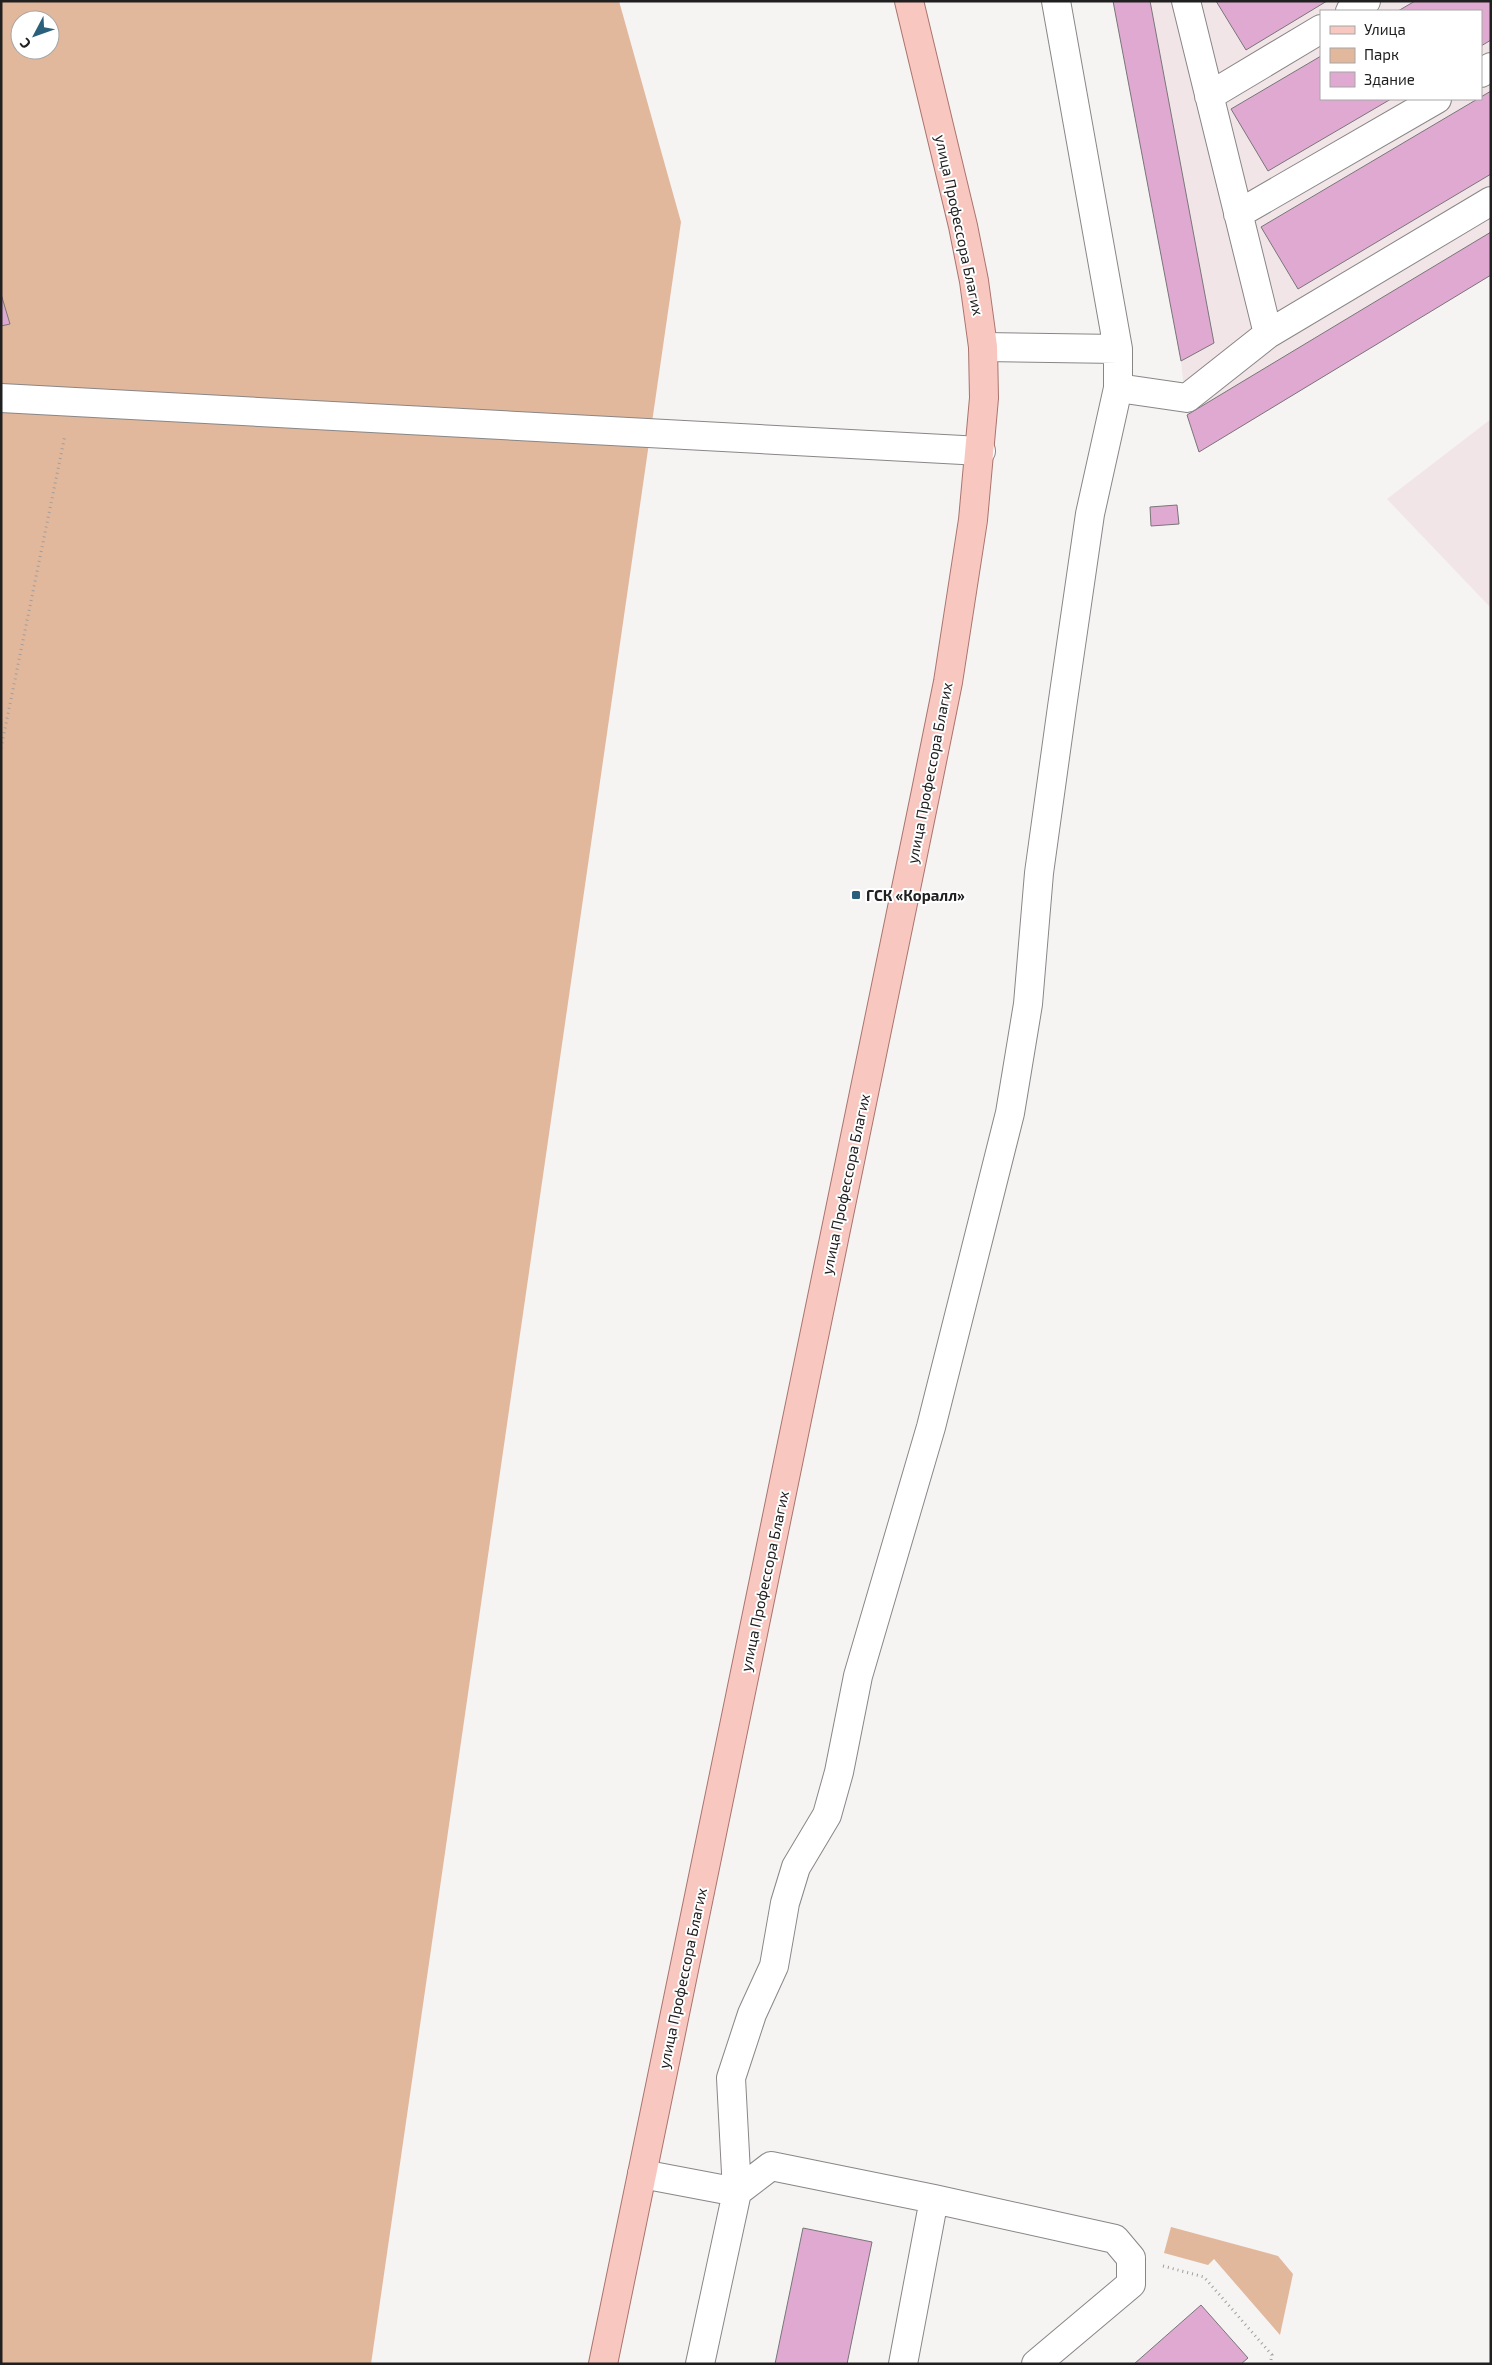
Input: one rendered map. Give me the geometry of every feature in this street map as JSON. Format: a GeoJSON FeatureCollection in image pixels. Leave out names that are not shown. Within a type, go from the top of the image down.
{"type":"FeatureCollection","features":[{"type":"Feature","properties":{"kind":"main road","name":"улица Профессора Благих"},"geometry":{"type":"LineString","coordinates":[[603,2364],[946,691],[968,556],[981,451],[984,398],[983,347],[974,280],[963,226],[909,1]]}},
{"type":"Feature","properties":{"kind":"lane"},"geometry":{"type":"LineString","coordinates":[[700,2364],[738,2192],[731,2078],[752,2014],[774,1966],[785,1903],[796,1867],[827,1815],[839,1772],[858,1676],[931,1427],[1010,1113],[1028,1004],[1039,873],[1089,524],[1118,388],[1118,349],[1056,1]]}},
{"type":"Feature","properties":{"kind":"lane"},"geometry":{"type":"LineString","coordinates":[[1186,1],[1268,334]]}},
{"type":"Feature","properties":{"kind":"lane"},"geometry":{"type":"LineString","coordinates":[[1352,10],[1366,1]]}},
{"type":"Feature","properties":{"kind":"lane"},"geometry":{"type":"LineString","coordinates":[[1209,96],[1320,30]]}},
{"type":"Feature","properties":{"kind":"lane"},"geometry":{"type":"LineString","coordinates":[[1238,214],[1435,100]]}},
{"type":"Feature","properties":{"kind":"lane"},"geometry":{"type":"LineString","coordinates":[[1118,388],[1187,398],[1268,334],[1491,201]]}},
{"type":"Feature","properties":{"kind":"lane"},"geometry":{"type":"LineString","coordinates":[[983,347],[1118,349]]}},
{"type":"Feature","properties":{"kind":"lane"},"geometry":{"type":"LineString","coordinates":[[1,398],[981,451]]}},
{"type":"Feature","properties":{"kind":"lane"},"geometry":{"type":"LineString","coordinates":[[642,2174],[738,2192],[771,2166],[934,2199],[1115,2239],[1131,2258],[1130,2284],[1036,2364]]}},
{"type":"Feature","properties":{"kind":"lane"},"geometry":{"type":"LineString","coordinates":[[903,2364],[934,2199]]}},
{"type":"Feature","properties":{"kind":"path"},"geometry":{"type":"LineString","coordinates":[[1,748],[72,402]]}},
{"type":"Feature","properties":{"kind":"path"},"geometry":{"type":"LineString","coordinates":[[1131,2258],[1204,2277],[1272,2355],[1270,2364]]}},
{"type":"Feature","properties":{"kind":"shaded area"},"geometry":{"type":"Polygon","coordinates":[[[1113,1],[1491,1],[1491,275],[1199,452],[1187,415],[1181,361],[1113,1]]]}},
{"type":"Feature","properties":{"kind":"shaded area"},"geometry":{"type":"Polygon","coordinates":[[[1491,419],[1491,608],[1387,499],[1491,419]]]}},
{"type":"Feature","properties":{"kind":"green space"},"geometry":{"type":"Polygon","coordinates":[[[1,1],[619,1],[681,222],[371,2364],[1,2364],[1,1]]]}},
{"type":"Feature","properties":{"kind":"green space"},"geometry":{"type":"Polygon","coordinates":[[[1171,2227],[1278,2256],[1293,2274],[1280,2335],[1214,2259],[1208,2265],[1164,2253],[1171,2227]]]}},
{"type":"Feature","properties":{"kind":"building"},"geometry":{"type":"Polygon","coordinates":[[[1113,1],[1150,1],[1214,343],[1181,361],[1113,1]]]}},
{"type":"Feature","properties":{"kind":"building"},"geometry":{"type":"Polygon","coordinates":[[[1216,1],[1327,1],[1246,50],[1216,1]]]}},
{"type":"Feature","properties":{"kind":"building"},"geometry":{"type":"Polygon","coordinates":[[[1415,1],[1491,1],[1491,40],[1482,45],[1482,10],[1400,10],[1415,1]]]}},
{"type":"Feature","properties":{"kind":"building"},"geometry":{"type":"Polygon","coordinates":[[[1320,57],[1320,100],[1389,100],[1268,171],[1231,109],[1320,57]]]}},
{"type":"Feature","properties":{"kind":"building"},"geometry":{"type":"Polygon","coordinates":[[[1491,91],[1491,174],[1298,289],[1261,227],[1476,100],[1482,100],[1482,96],[1491,91]]]}},
{"type":"Feature","properties":{"kind":"building"},"geometry":{"type":"Polygon","coordinates":[[[1491,232],[1491,275],[1199,452],[1187,415],[1491,232]]]}},
{"type":"Feature","properties":{"kind":"building"},"geometry":{"type":"Polygon","coordinates":[[[1,294],[10,324],[1,326],[1,294]]]}},
{"type":"Feature","properties":{"kind":"building"},"geometry":{"type":"Polygon","coordinates":[[[1177,505],[1179,524],[1151,526],[1150,507],[1177,505]]]}},
{"type":"Feature","properties":{"kind":"building"},"geometry":{"type":"Polygon","coordinates":[[[803,2228],[872,2242],[847,2364],[775,2364],[803,2228]]]}},
{"type":"Feature","properties":{"kind":"building"},"geometry":{"type":"Polygon","coordinates":[[[1201,2305],[1248,2358],[1241,2364],[1134,2364],[1201,2305]]]}},
{"type":"Feature","properties":{"kind":"place","name":"ГСК «Коралл»"},"geometry":{"type":"Point","coordinates":[856,895]}}]}
